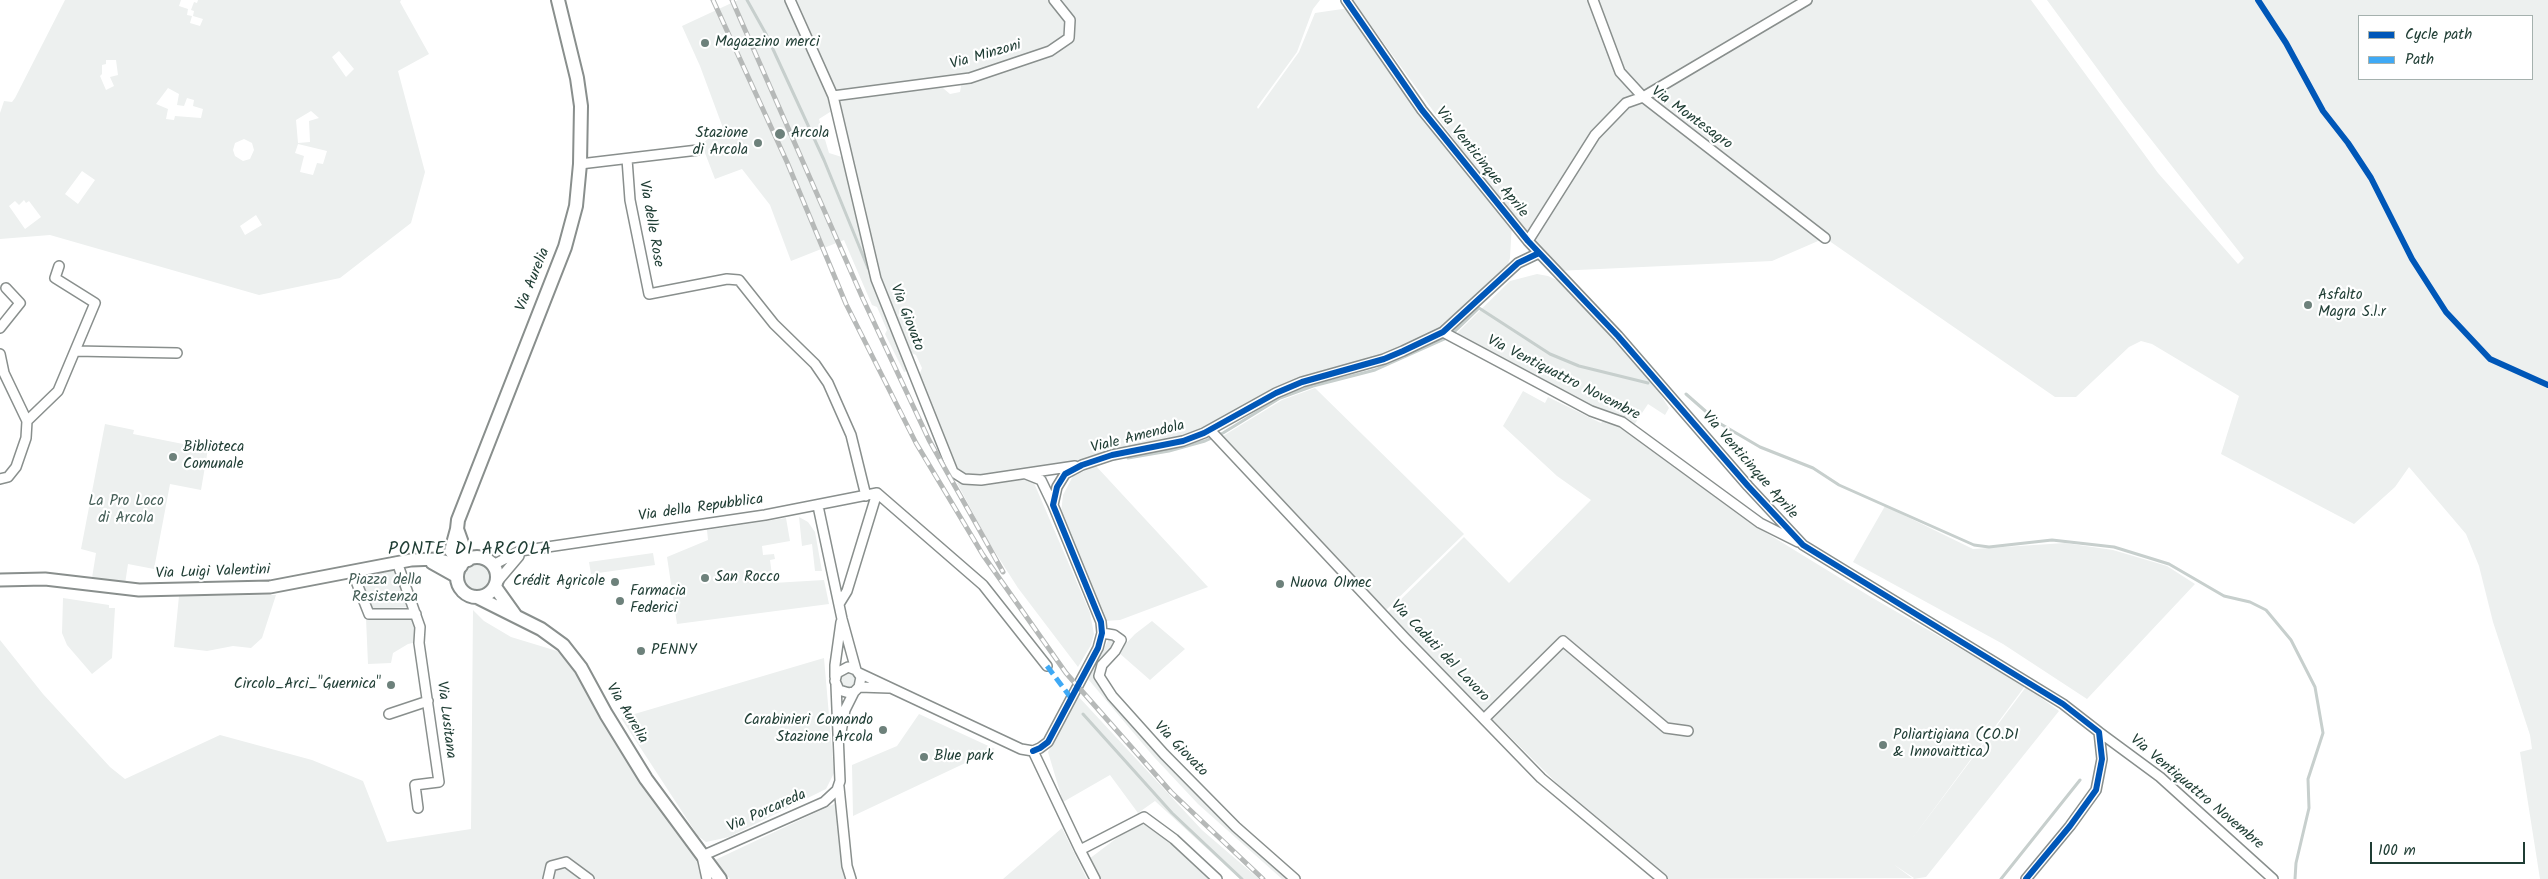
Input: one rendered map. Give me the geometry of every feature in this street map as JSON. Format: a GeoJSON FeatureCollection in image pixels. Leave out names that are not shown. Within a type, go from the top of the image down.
{"type":"FeatureCollection","features":[{"type":"Feature","properties":{"kind":"main road","name":"Via Aurelia"},"geometry":{"type":"LineString","coordinates":[[452,548],[463,505],[570,235],[576,206],[580,164],[579,92],[558,0]]}},
{"type":"Feature","properties":{"kind":"main road"},"geometry":{"type":"LineString","coordinates":[[457,529],[463,591],[477,597],[488,594],[496,584]]}},
{"type":"Feature","properties":{"kind":"main road"},"geometry":{"type":"LineString","coordinates":[[452,548],[462,567]]}},
{"type":"Feature","properties":{"kind":"main road"},"geometry":{"type":"LineString","coordinates":[[462,567],[482,558],[493,565],[496,584],[515,615]]}},
{"type":"Feature","properties":{"kind":"main road","name":"Via Aurelia"},"geometry":{"type":"LineString","coordinates":[[477,597],[541,629],[563,646],[581,668],[606,714],[646,779],[720,879]]}},
{"type":"Feature","properties":{"kind":"street"},"geometry":{"type":"LineString","coordinates":[[790,0],[834,96]]}},
{"type":"Feature","properties":{"kind":"street","name":"Via Minzoni"},"geometry":{"type":"LineString","coordinates":[[834,96],[970,78],[1050,51],[1069,38],[1070,20],[1054,0]]}},
{"type":"Feature","properties":{"kind":"street","name":"Via Venticinque Aprile"},"geometry":{"type":"LineString","coordinates":[[1346,0],[1422,110],[1528,241],[1618,336],[1748,486],[1802,545],[2063,704],[2099,732]]}},
{"type":"Feature","properties":{"kind":"street"},"geometry":{"type":"LineString","coordinates":[[1594,0],[1620,72],[1643,97],[1807,0]]}},
{"type":"Feature","properties":{"kind":"street","name":"Via Giovato"},"geometry":{"type":"LineString","coordinates":[[834,96],[876,279],[948,462],[958,477],[980,480],[1082,465]]}},
{"type":"Feature","properties":{"kind":"street","name":"Via Montesagro"},"geometry":{"type":"LineString","coordinates":[[1528,241],[1596,135],[1626,103],[1643,97],[1825,238]]}},
{"type":"Feature","properties":{"kind":"street"},"geometry":{"type":"LineString","coordinates":[[580,164],[698,150]]}},
{"type":"Feature","properties":{"kind":"street","name":"Via delle Rose"},"geometry":{"type":"LineString","coordinates":[[628,158],[630,200],[649,294],[734,278],[743,283],[757,304],[815,364],[828,383],[851,435],[866,496]]}},
{"type":"Feature","properties":{"kind":"street","name":"Viale Amendola"},"geometry":{"type":"LineString","coordinates":[[1053,505],[1057,487],[1065,474],[1082,465],[1112,455],[1183,441],[1211,431],[1276,392],[1302,382],[1384,359],[1445,333],[1518,263],[1539,253]]}},
{"type":"Feature","properties":{"kind":"street"},"geometry":{"type":"LineString","coordinates":[[28,421],[58,391],[95,303],[55,278],[59,266]]}},
{"type":"Feature","properties":{"kind":"street"},"geometry":{"type":"LineString","coordinates":[[0,328],[20,303],[6,288]]}},
{"type":"Feature","properties":{"kind":"street","name":"Via Ventiquattro Novembre"},"geometry":{"type":"LineString","coordinates":[[1445,333],[1591,411],[1622,422],[1760,524],[1802,545]]}},
{"type":"Feature","properties":{"kind":"street"},"geometry":{"type":"LineString","coordinates":[[75,351],[177,353]]}},
{"type":"Feature","properties":{"kind":"street"},"geometry":{"type":"LineString","coordinates":[[0,354],[4,373],[28,421],[26,438],[16,466],[8,476],[0,479]]}},
{"type":"Feature","properties":{"kind":"street","name":"Via Caduti del Lavoro"},"geometry":{"type":"LineString","coordinates":[[1211,431],[1541,778],[1662,879]]}},
{"type":"Feature","properties":{"kind":"street"},"geometry":{"type":"LineString","coordinates":[[836,681],[844,668],[858,671],[890,688],[1021,749],[1033,751],[1048,742],[1098,648],[1102,632],[1101,622],[1041,480],[1026,474]]}},
{"type":"Feature","properties":{"kind":"street"},"geometry":{"type":"LineString","coordinates":[[839,604],[847,591],[877,494],[983,585],[1046,666]]}},
{"type":"Feature","properties":{"kind":"street","name":"Via della Repubblica"},"geometry":{"type":"LineString","coordinates":[[493,565],[520,551],[529,549],[818,506],[877,494]]}},
{"type":"Feature","properties":{"kind":"street"},"geometry":{"type":"LineString","coordinates":[[818,506],[842,619],[861,677],[857,690],[845,710],[839,742]]}},
{"type":"Feature","properties":{"kind":"street","name":"Via Luigi Valentini"},"geometry":{"type":"LineString","coordinates":[[0,580],[62,580],[139,590],[270,587],[424,558],[452,548]]}},
{"type":"Feature","properties":{"kind":"street"},"geometry":{"type":"LineString","coordinates":[[496,584],[516,558],[529,549]]}},
{"type":"Feature","properties":{"kind":"street","name":"Via Luigi Valentini"},"geometry":{"type":"LineString","coordinates":[[424,558],[437,559],[462,567]]}},
{"type":"Feature","properties":{"kind":"street","name":"Via Lusitana"},"geometry":{"type":"LineString","coordinates":[[397,562],[416,614],[439,782],[415,785],[418,808]]}},
{"type":"Feature","properties":{"kind":"street"},"geometry":{"type":"LineString","coordinates":[[352,571],[368,614],[416,614]]}},
{"type":"Feature","properties":{"kind":"street"},"geometry":{"type":"LineString","coordinates":[[842,619],[835,665],[839,787],[847,866],[851,879]]}},
{"type":"Feature","properties":{"kind":"street","name":"Via Giovato"},"geometry":{"type":"LineString","coordinates":[[1102,632],[1114,635],[1121,640],[1115,652],[1102,665],[1099,676],[1112,696],[1164,754],[1236,828],[1295,879]]}},
{"type":"Feature","properties":{"kind":"street"},"geometry":{"type":"LineString","coordinates":[[1484,719],[1563,642],[1666,728],[1688,730]]}},
{"type":"Feature","properties":{"kind":"street"},"geometry":{"type":"LineString","coordinates":[[836,681],[843,692],[890,688]]}},
{"type":"Feature","properties":{"kind":"street"},"geometry":{"type":"LineString","coordinates":[[389,714],[413,709],[428,701]]}},
{"type":"Feature","properties":{"kind":"street"},"geometry":{"type":"LineString","coordinates":[[2026,879],[2070,826],[2096,790],[2102,759],[2099,732]]}},
{"type":"Feature","properties":{"kind":"street","name":"Via Ventiquattro Novembre"},"geometry":{"type":"LineString","coordinates":[[2099,732],[2160,777],[2273,879]]}},
{"type":"Feature","properties":{"kind":"street"},"geometry":{"type":"LineString","coordinates":[[1033,751],[1080,850],[1096,879]]}},
{"type":"Feature","properties":{"kind":"street","name":"Via Porcareda"},"geometry":{"type":"LineString","coordinates":[[702,856],[824,802],[839,787]]}},
{"type":"Feature","properties":{"kind":"street"},"geometry":{"type":"LineString","coordinates":[[1080,850],[1144,817],[1174,839],[1217,879]]}},
{"type":"Feature","properties":{"kind":"street"},"geometry":{"type":"LineString","coordinates":[[702,856],[707,879]]}},
{"type":"Feature","properties":{"kind":"street"},"geometry":{"type":"LineString","coordinates":[[548,879],[551,866],[566,862],[589,879]]}},
{"type":"Feature","properties":{"kind":"shaded area"},"geometry":{"type":"Polygon","coordinates":[[[65,0],[181,0],[179,6],[188,9],[187,15],[192,16],[190,23],[200,26],[203,19],[193,16],[194,11],[191,10],[194,2],[197,3],[198,0],[401,0],[400,2],[429,54],[398,71],[425,172],[411,223],[340,278],[259,295],[50,235],[0,239],[0,113],[4,101],[12,102],[65,0]],[[339,51],[332,57],[346,77],[354,69],[339,51]],[[106,60],[106,64],[102,65],[102,74],[100,76],[106,90],[114,86],[110,77],[118,75],[116,60],[106,60]],[[168,88],[156,104],[168,109],[166,119],[174,120],[175,116],[201,118],[203,109],[193,106],[194,100],[187,98],[184,106],[177,105],[179,94],[168,88]],[[311,111],[296,120],[298,143],[310,142],[309,121],[319,118],[311,111]],[[244,139],[235,143],[233,150],[235,156],[243,161],[250,159],[254,150],[252,143],[244,139]],[[298,144],[295,153],[304,156],[300,172],[313,175],[317,163],[323,164],[327,151],[298,144]],[[82,171],[65,194],[78,204],[95,180],[82,171]],[[24,200],[19,205],[15,201],[9,206],[25,229],[41,217],[29,201],[26,203],[24,200]],[[256,215],[240,226],[245,235],[262,225],[256,215]]]}},
{"type":"Feature","properties":{"kind":"shaded area"},"geometry":{"type":"Polygon","coordinates":[[[738,0],[787,0],[829,92],[830,112],[819,119],[829,153],[845,158],[859,219],[909,370],[904,372],[885,334],[887,330],[877,307],[872,305],[844,240],[791,261],[770,205],[742,169],[715,179],[705,153],[704,142],[723,128],[700,66],[682,26],[738,0]]]}},
{"type":"Feature","properties":{"kind":"shaded area"},"geometry":{"type":"Polygon","coordinates":[[[792,0],[1052,0],[1069,21],[1068,37],[1049,49],[970,77],[834,94],[792,0]]]}},
{"type":"Feature","properties":{"kind":"shaded area"},"geometry":{"type":"Polygon","coordinates":[[[1056,0],[1320,0],[1313,9],[1297,52],[1257,107],[1258,109],[1299,52],[1315,13],[1349,8],[1512,223],[1510,258],[1505,273],[1442,331],[1403,350],[1302,380],[1203,432],[1082,463],[980,478],[959,475],[917,381],[922,368],[916,355],[905,350],[877,279],[835,97],[937,83],[950,94],[960,92],[962,81],[1071,38],[1072,20],[1056,0]]]}},
{"type":"Feature","properties":{"kind":"shaded area"},"geometry":{"type":"Polygon","coordinates":[[[1348,0],[2031,0],[2158,173],[2238,264],[2244,258],[2124,105],[2047,0],[2548,0],[2548,879],[2540,879],[2520,752],[2532,749],[2530,735],[2493,622],[2479,566],[2466,534],[2409,467],[2395,487],[2354,524],[2221,454],[2239,396],[2152,344],[2141,341],[2129,347],[2076,397],[2055,397],[1825,238],[1772,261],[1556,271],[1528,241],[1356,5],[1352,6],[1348,0]]]}},
{"type":"Feature","properties":{"kind":"shaded area"},"geometry":{"type":"Polygon","coordinates":[[[1537,274],[1559,281],[1597,318],[1648,375],[1669,408],[1665,415],[1648,404],[1634,425],[1592,408],[1455,335],[1510,281],[1537,274]]]}},
{"type":"Feature","properties":{"kind":"shaded area"},"geometry":{"type":"Polygon","coordinates":[[[1315,388],[1464,534],[1385,611],[1223,436],[1282,400],[1315,388]]]}},
{"type":"Feature","properties":{"kind":"shaded area"},"geometry":{"type":"Polygon","coordinates":[[[1523,391],[1545,403],[1548,397],[1601,423],[1604,420],[1621,424],[1660,451],[1760,529],[1871,597],[2025,686],[1911,840],[2026,687],[2059,711],[1926,877],[1913,879],[1914,878],[1893,864],[1912,878],[1667,879],[1591,817],[1386,614],[1464,537],[1509,583],[1591,500],[1557,476],[1503,426],[1523,391]]]}},
{"type":"Feature","properties":{"kind":"shaded area","name":"La Pro Loco di Arcola"},"geometry":{"type":"Polygon","coordinates":[[[105,424],[134,430],[133,434],[208,449],[201,490],[170,484],[154,569],[128,564],[125,584],[92,578],[96,553],[81,549],[105,424]]]}},
{"type":"Feature","properties":{"kind":"shaded area"},"geometry":{"type":"Polygon","coordinates":[[[1096,466],[1208,587],[1120,620],[1105,621],[1061,513],[1063,495],[1073,476],[1096,466]]]}},
{"type":"Feature","properties":{"kind":"shaded area"},"geometry":{"type":"Polygon","coordinates":[[[1020,477],[1034,483],[1090,613],[1094,634],[1091,645],[1078,667],[1018,588],[988,541],[957,483],[992,483],[1020,477]]]}},
{"type":"Feature","properties":{"kind":"shaded area"},"geometry":{"type":"Polygon","coordinates":[[[1885,506],[1973,549],[2065,543],[2113,550],[2167,566],[2195,584],[2087,699],[2003,644],[1853,562],[1885,506]]]}},
{"type":"Feature","properties":{"kind":"shaded area"},"geometry":{"type":"Polygon","coordinates":[[[799,517],[808,522],[815,532],[822,571],[815,571],[812,544],[802,546],[799,517]]]}},
{"type":"Feature","properties":{"kind":"shaded area","name":"San Rocco"},"geometry":{"type":"Polygon","coordinates":[[[786,518],[790,541],[762,546],[763,555],[774,554],[775,559],[770,560],[773,583],[824,580],[829,604],[677,624],[667,557],[708,540],[707,530],[786,518]]]}},
{"type":"Feature","properties":{"kind":"shaded area"},"geometry":{"type":"Polygon","coordinates":[[[653,553],[655,565],[591,574],[589,562],[653,553]]]}},
{"type":"Feature","properties":{"kind":"shaded area"},"geometry":{"type":"Polygon","coordinates":[[[477,557],[491,563],[497,577],[491,591],[477,597],[463,591],[457,577],[463,563],[477,557]]]}},
{"type":"Feature","properties":{"kind":"shaded area","name":"Piazza della Resistenza"},"geometry":{"type":"Polygon","coordinates":[[[398,569],[411,607],[368,609],[356,577],[398,569]]]}},
{"type":"Feature","properties":{"kind":"shaded area"},"geometry":{"type":"Polygon","coordinates":[[[276,595],[262,638],[251,648],[233,646],[207,651],[174,647],[179,596],[276,595]]]}},
{"type":"Feature","properties":{"kind":"shaded area"},"geometry":{"type":"Polygon","coordinates":[[[63,598],[109,605],[109,608],[115,608],[112,658],[92,674],[67,645],[62,633],[63,598]]]}},
{"type":"Feature","properties":{"kind":"shaded area"},"geometry":{"type":"Polygon","coordinates":[[[473,610],[484,621],[511,637],[557,651],[584,682],[590,698],[660,810],[712,879],[0,879],[0,640],[43,694],[110,767],[125,779],[220,735],[312,760],[363,781],[387,842],[471,829],[473,610]]]}},
{"type":"Feature","properties":{"kind":"shaded area"},"geometry":{"type":"Polygon","coordinates":[[[414,616],[417,642],[408,644],[393,653],[391,663],[368,664],[366,618],[414,616]]]}},
{"type":"Feature","properties":{"kind":"shaded area"},"geometry":{"type":"Polygon","coordinates":[[[1152,621],[1185,649],[1150,680],[1118,652],[1135,634],[1152,621]]]}},
{"type":"Feature","properties":{"kind":"shaded area"},"geometry":{"type":"Polygon","coordinates":[[[1110,637],[1117,643],[1098,680],[1292,879],[1282,879],[1198,804],[1154,757],[1088,679],[1110,637]]]}},
{"type":"Feature","properties":{"kind":"shaded area"},"geometry":{"type":"Polygon","coordinates":[[[824,658],[834,773],[826,789],[729,837],[706,842],[698,836],[621,718],[824,658]]]}},
{"type":"Feature","properties":{"kind":"shaded area"},"geometry":{"type":"Polygon","coordinates":[[[845,672],[851,672],[856,677],[854,686],[845,688],[840,683],[840,677],[845,672]]]}},
{"type":"Feature","properties":{"kind":"shaded area"},"geometry":{"type":"Polygon","coordinates":[[[1077,695],[1202,830],[1259,879],[1240,879],[1155,801],[1138,813],[1110,775],[1063,802],[1048,752],[1077,695]]]}},
{"type":"Feature","properties":{"kind":"shaded area","name":"Blue park"},"geometry":{"type":"Polygon","coordinates":[[[919,714],[995,749],[853,816],[852,765],[897,746],[919,714]]]}},
{"type":"Feature","properties":{"kind":"shaded area"},"geometry":{"type":"Polygon","coordinates":[[[836,803],[842,856],[848,879],[730,879],[715,860],[836,803]]]}},
{"type":"Feature","properties":{"kind":"shaded area"},"geometry":{"type":"Polygon","coordinates":[[[1142,819],[1185,851],[1211,879],[1100,879],[1089,859],[1142,819]]]}},
{"type":"Feature","properties":{"kind":"shaded area"},"geometry":{"type":"Polygon","coordinates":[[[1062,828],[1087,879],[1003,879],[1062,828]]]}},
{"type":"Feature","properties":{"kind":"waterway"},"geometry":{"type":"LineString","coordinates":[[747,0],[766,34],[824,160],[868,268]]}},
{"type":"Feature","properties":{"kind":"waterway"},"geometry":{"type":"LineString","coordinates":[[1128,458],[1169,451],[1205,441],[1223,433],[1280,398],[1313,386],[1375,370],[1449,337],[1479,308],[1550,354],[1579,366],[1648,383]]}},
{"type":"Feature","properties":{"kind":"waterway"},"geometry":{"type":"LineString","coordinates":[[1686,394],[1719,423],[1760,447],[1813,468],[1839,485],[1974,545],[1989,547],[2052,540],[2114,547],[2169,564],[2224,596],[2250,602],[2266,610],[2291,640],[2315,687],[2323,733],[2308,779],[2309,808],[2296,863],[2295,879]]}},
{"type":"Feature","properties":{"kind":"waterway"},"geometry":{"type":"LineString","coordinates":[[1083,714],[1172,813],[1242,879]]}},
{"type":"Feature","properties":{"kind":"waterway"},"geometry":{"type":"LineString","coordinates":[[2001,879],[2080,780]]}},
{"type":"Feature","properties":{"kind":"railway"},"geometry":{"type":"LineString","coordinates":[[713,0],[787,162],[846,304],[916,443],[983,555],[1066,673],[1171,792],[1263,879]]}},
{"type":"Feature","properties":{"kind":"railway"},"geometry":{"type":"LineString","coordinates":[[732,0],[863,299],[929,440],[1003,572]]}},
{"type":"Feature","properties":{"kind":"marked path"},"geometry":{"type":"LineString","coordinates":[[1047,666],[1071,698]]}},
{"type":"Feature","properties":{"kind":"cycle path"},"geometry":{"type":"LineString","coordinates":[[1346,0],[1422,110],[1528,241],[1618,336],[1748,486],[1803,545],[2063,704],[2099,732],[2102,759],[2096,790],[2070,826],[2026,879]]}},
{"type":"Feature","properties":{"kind":"cycle path"},"geometry":{"type":"LineString","coordinates":[[2258,0],[2286,43],[2323,111],[2348,143],[2371,178],[2412,259],[2446,312],[2490,359],[2548,385]]}},
{"type":"Feature","properties":{"kind":"cycle path"},"geometry":{"type":"LineString","coordinates":[[1033,751],[1048,742],[1098,648],[1102,633],[1101,622],[1053,505],[1057,487],[1065,474],[1082,465],[1112,455],[1183,441],[1204,433],[1276,393],[1302,382],[1384,359],[1403,351],[1443,332],[1518,263],[1539,253]]}},
{"type":"Feature","properties":{"kind":"place","name":"Magazzino merci"},"geometry":{"type":"Point","coordinates":[705,43]}},
{"type":"Feature","properties":{"kind":"place","name":"Arcola"},"geometry":{"type":"Point","coordinates":[780,134]}},
{"type":"Feature","properties":{"kind":"place","name":"Stazione di Arcola"},"geometry":{"type":"Point","coordinates":[758,143]}},
{"type":"Feature","properties":{"kind":"place","name":"Asfalto Magra S.l.r"},"geometry":{"type":"Point","coordinates":[2308,305]}},
{"type":"Feature","properties":{"kind":"place","name":"Biblioteca Comunale"},"geometry":{"type":"Point","coordinates":[173,457]}},
{"type":"Feature","properties":{"kind":"place","name":"San Rocco"},"geometry":{"type":"Point","coordinates":[705,578]}},
{"type":"Feature","properties":{"kind":"place","name":"Crédit Agricole"},"geometry":{"type":"Point","coordinates":[615,582]}},
{"type":"Feature","properties":{"kind":"place","name":"Nuova Olmec"},"geometry":{"type":"Point","coordinates":[1280,584]}},
{"type":"Feature","properties":{"kind":"place","name":"Farmacia Federici"},"geometry":{"type":"Point","coordinates":[620,601]}},
{"type":"Feature","properties":{"kind":"place","name":"PENNY"},"geometry":{"type":"Point","coordinates":[641,651]}},
{"type":"Feature","properties":{"kind":"place","name":"Circolo_Arci_\"Guernica\""},"geometry":{"type":"Point","coordinates":[391,685]}},
{"type":"Feature","properties":{"kind":"place","name":"Carabinieri Comando Stazione Arcola"},"geometry":{"type":"Point","coordinates":[883,730]}},
{"type":"Feature","properties":{"kind":"place","name":"Poliartigiana (CO.DI & Innovaittica)"},"geometry":{"type":"Point","coordinates":[1883,745]}},
{"type":"Feature","properties":{"kind":"place","name":"Blue park"},"geometry":{"type":"Point","coordinates":[924,757]}},
{"type":"Feature","properties":{"kind":"district","name":"PONTE DI ARCOLA"},"geometry":{"type":"Point","coordinates":[470,551]}}]}
